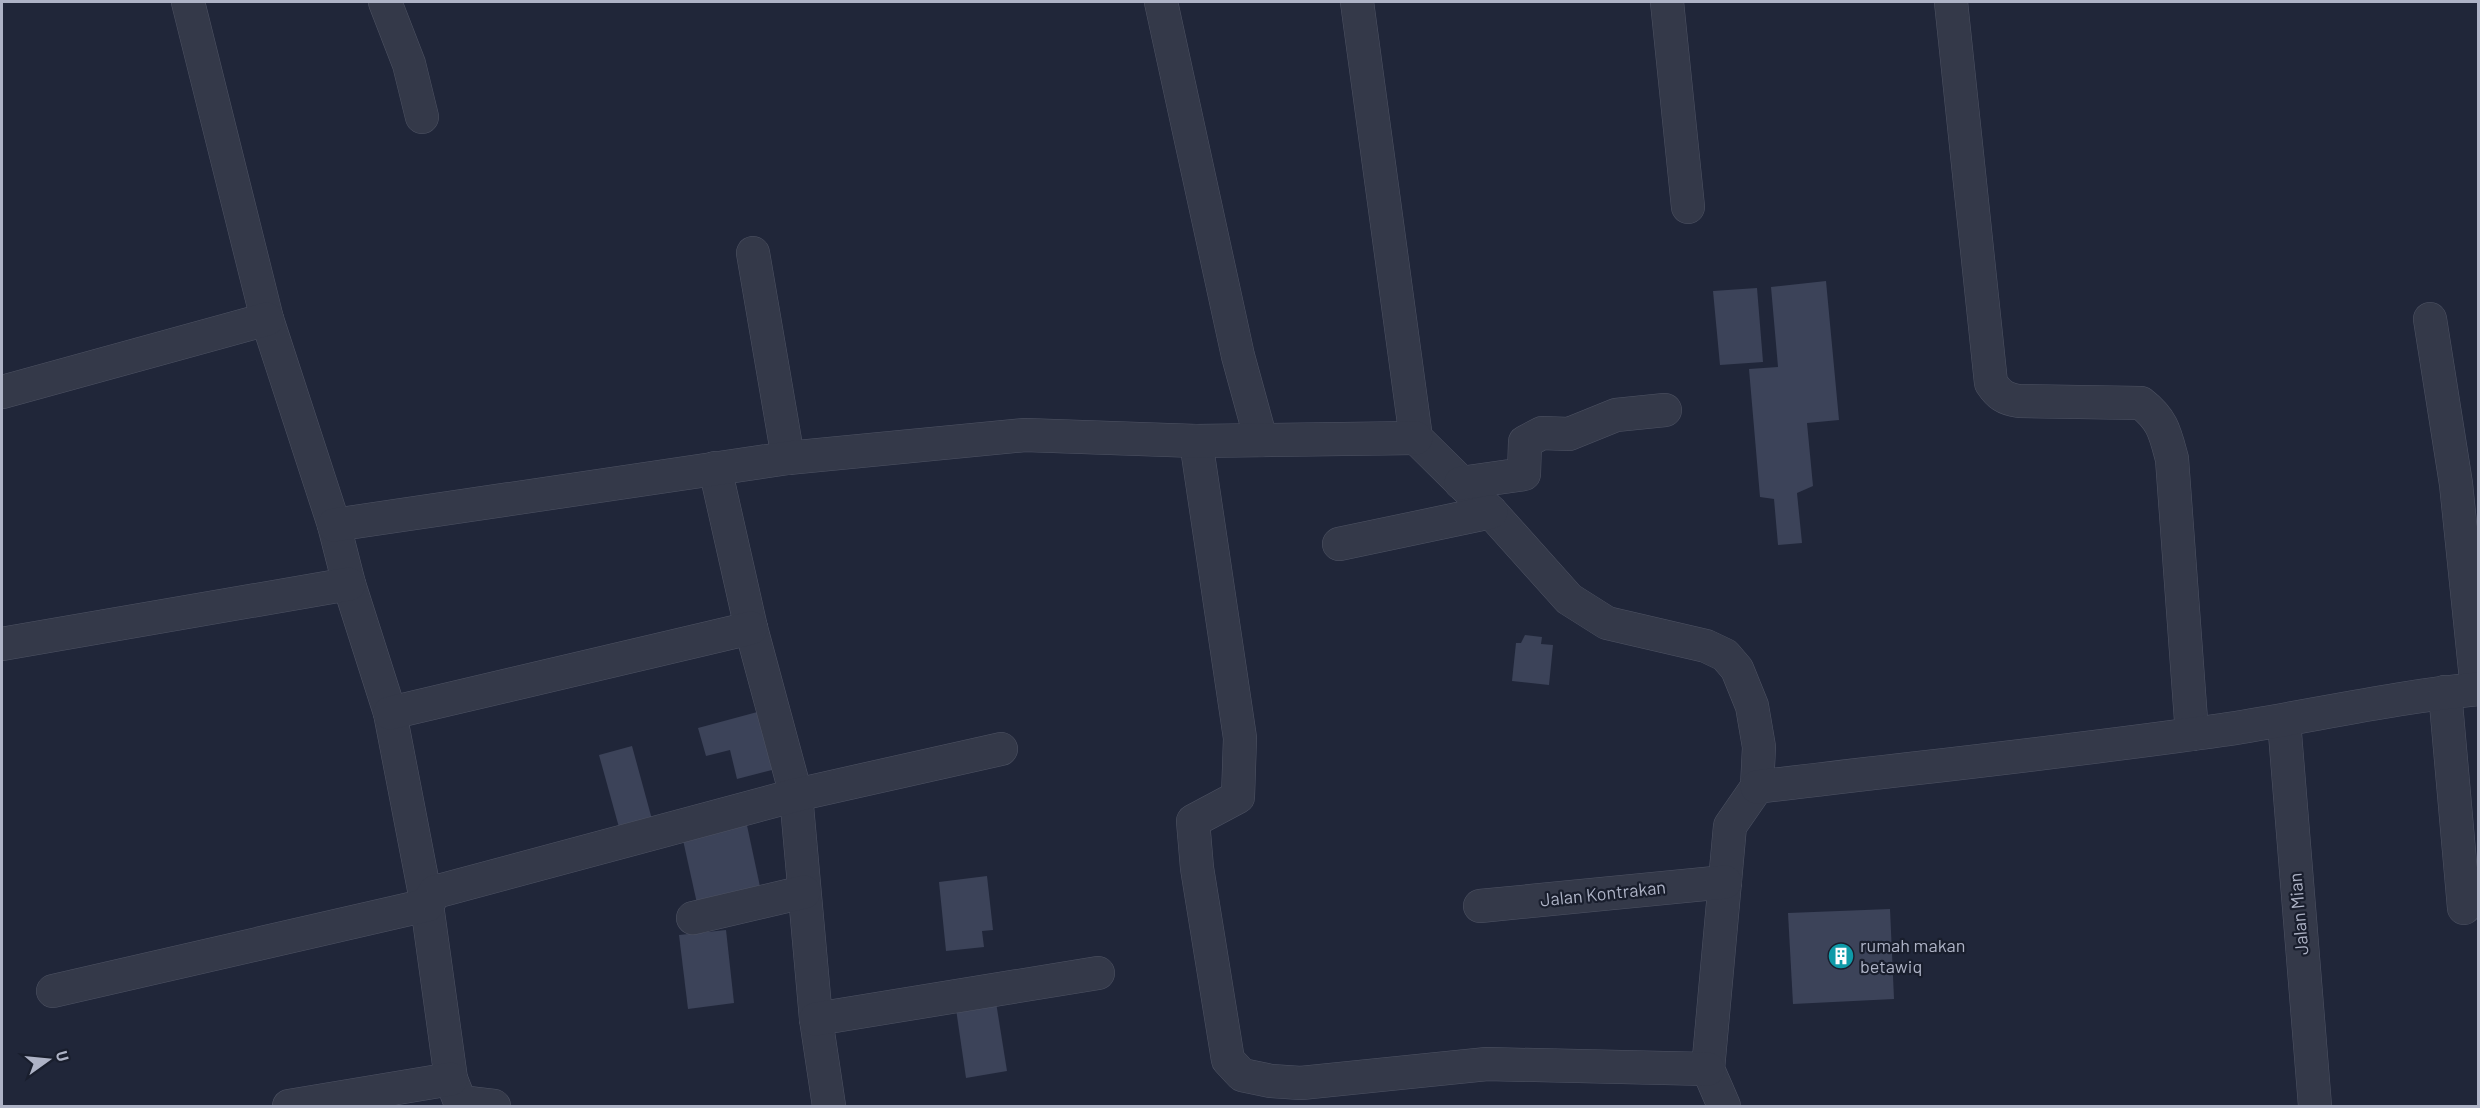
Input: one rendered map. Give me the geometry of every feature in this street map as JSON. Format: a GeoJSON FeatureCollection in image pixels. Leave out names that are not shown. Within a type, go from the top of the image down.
{"type":"FeatureCollection","features":[{"type":"Feature","properties":{"kind":"street"},"geometry":{"type":"LineString","coordinates":[[188,2],[267,319],[334,525],[349,584],[390,713],[427,905],[451,1079],[460,1102],[494,1107]]}},
{"type":"Feature","properties":{"kind":"street"},"geometry":{"type":"LineString","coordinates":[[385,2],[409,64],[422,117]]}},
{"type":"Feature","properties":{"kind":"street"},"geometry":{"type":"LineString","coordinates":[[1161,2],[1238,356],[1261,440]]}},
{"type":"Feature","properties":{"kind":"street"},"geometry":{"type":"LineString","coordinates":[[1357,2],[1416,438],[1491,512],[1569,599],[1607,623],[1706,646],[1725,655],[1737,669],[1752,706],[1759,747],[1757,787],[1730,826],[1708,1070],[1724,1107]]}},
{"type":"Feature","properties":{"kind":"street"},"geometry":{"type":"LineString","coordinates":[[1667,2],[1688,207]]}},
{"type":"Feature","properties":{"kind":"street"},"geometry":{"type":"LineString","coordinates":[[1950,2],[1991,383],[2006,399],[2141,403],[2156,414],[2164,430],[2172,459],[2192,734]]}},
{"type":"Feature","properties":{"kind":"street"},"geometry":{"type":"LineString","coordinates":[[753,253],[788,458]]}},
{"type":"Feature","properties":{"kind":"street"},"geometry":{"type":"LineString","coordinates":[[2,392],[267,319]]}},
{"type":"Feature","properties":{"kind":"street"},"geometry":{"type":"LineString","coordinates":[[1757,787],[2192,734],[2284,721],[2445,692],[2478,689],[2456,484],[2430,319]]}},
{"type":"Feature","properties":{"kind":"street"},"geometry":{"type":"LineString","coordinates":[[1461,483],[1524,474],[1525,442],[1542,433],[1569,434],[1616,415],[1665,410]]}},
{"type":"Feature","properties":{"kind":"street"},"geometry":{"type":"LineString","coordinates":[[334,525],[788,458],[1025,435],[1196,441],[1416,438]]}},
{"type":"Feature","properties":{"kind":"street"},"geometry":{"type":"LineString","coordinates":[[1196,441],[1240,738],[1238,797],[1194,821],[1197,868],[1228,1060],[1242,1075],[1271,1081],[1301,1083],[1345,1093],[1487,1064],[1708,1070]]}},
{"type":"Feature","properties":{"kind":"street"},"geometry":{"type":"LineString","coordinates":[[715,468],[751,628],[796,795],[816,1019],[829,1107]]}},
{"type":"Feature","properties":{"kind":"street"},"geometry":{"type":"LineString","coordinates":[[1339,544],[1491,512]]}},
{"type":"Feature","properties":{"kind":"street"},"geometry":{"type":"LineString","coordinates":[[2,644],[349,584]]}},
{"type":"Feature","properties":{"kind":"street"},"geometry":{"type":"LineString","coordinates":[[390,713],[751,628]]}},
{"type":"Feature","properties":{"kind":"street"},"geometry":{"type":"LineString","coordinates":[[2445,692],[2464,908]]}},
{"type":"Feature","properties":{"kind":"street","name":"Jalan Mian"},"geometry":{"type":"LineString","coordinates":[[2284,721],[2315,1107]]}},
{"type":"Feature","properties":{"kind":"street"},"geometry":{"type":"LineString","coordinates":[[53,991],[427,905],[435,892],[796,795],[1002,749]]}},
{"type":"Feature","properties":{"kind":"street","name":"Jalan Kontrakan"},"geometry":{"type":"LineString","coordinates":[[1480,906],[1725,882]]}},
{"type":"Feature","properties":{"kind":"street"},"geometry":{"type":"LineString","coordinates":[[693,918],[804,892]]}},
{"type":"Feature","properties":{"kind":"street"},"geometry":{"type":"LineString","coordinates":[[816,1019],[1098,973]]}},
{"type":"Feature","properties":{"kind":"street"},"geometry":{"type":"LineString","coordinates":[[289,1107],[451,1079]]}},
{"type":"Feature","properties":{"kind":"building"},"geometry":{"type":"Polygon","coordinates":[[[1826,281],[1839,420],[1807,423],[1813,486],[1797,493],[1802,543],[1778,545],[1774,499],[1760,497],[1749,369],[1778,367],[1771,287],[1826,281]]]}},
{"type":"Feature","properties":{"kind":"building"},"geometry":{"type":"Polygon","coordinates":[[[1757,288],[1763,362],[1720,365],[1713,291],[1757,288]]]}},
{"type":"Feature","properties":{"kind":"building"},"geometry":{"type":"Polygon","coordinates":[[[1525,635],[1542,637],[1541,644],[1553,645],[1549,685],[1512,681],[1516,643],[1521,643],[1525,635]]]}},
{"type":"Feature","properties":{"kind":"building"},"geometry":{"type":"Polygon","coordinates":[[[761,711],[776,769],[737,779],[730,750],[706,756],[698,728],[761,711]]]}},
{"type":"Feature","properties":{"kind":"building"},"geometry":{"type":"Polygon","coordinates":[[[632,746],[653,823],[620,831],[599,755],[632,746]]]}},
{"type":"Feature","properties":{"kind":"building"},"geometry":{"type":"Polygon","coordinates":[[[745,816],[762,896],[698,908],[681,831],[745,816]]]}},
{"type":"Feature","properties":{"kind":"building"},"geometry":{"type":"Polygon","coordinates":[[[987,876],[993,930],[982,931],[984,947],[946,951],[939,882],[987,876]]]}},
{"type":"Feature","properties":{"kind":"building","name":"rumah makan betawiq"},"geometry":{"type":"Polygon","coordinates":[[[1890,909],[1894,999],[1793,1004],[1788,913],[1890,909]]]}},
{"type":"Feature","properties":{"kind":"building"},"geometry":{"type":"Polygon","coordinates":[[[726,930],[734,1003],[688,1009],[679,935],[726,930]]]}},
{"type":"Feature","properties":{"kind":"building"},"geometry":{"type":"Polygon","coordinates":[[[995,996],[1007,1071],[966,1078],[955,1002],[995,996]]]}},
{"type":"Feature","properties":{"kind":"place","name":"rumah makan betawiq"},"geometry":{"type":"Point","coordinates":[1841,956]}}]}
